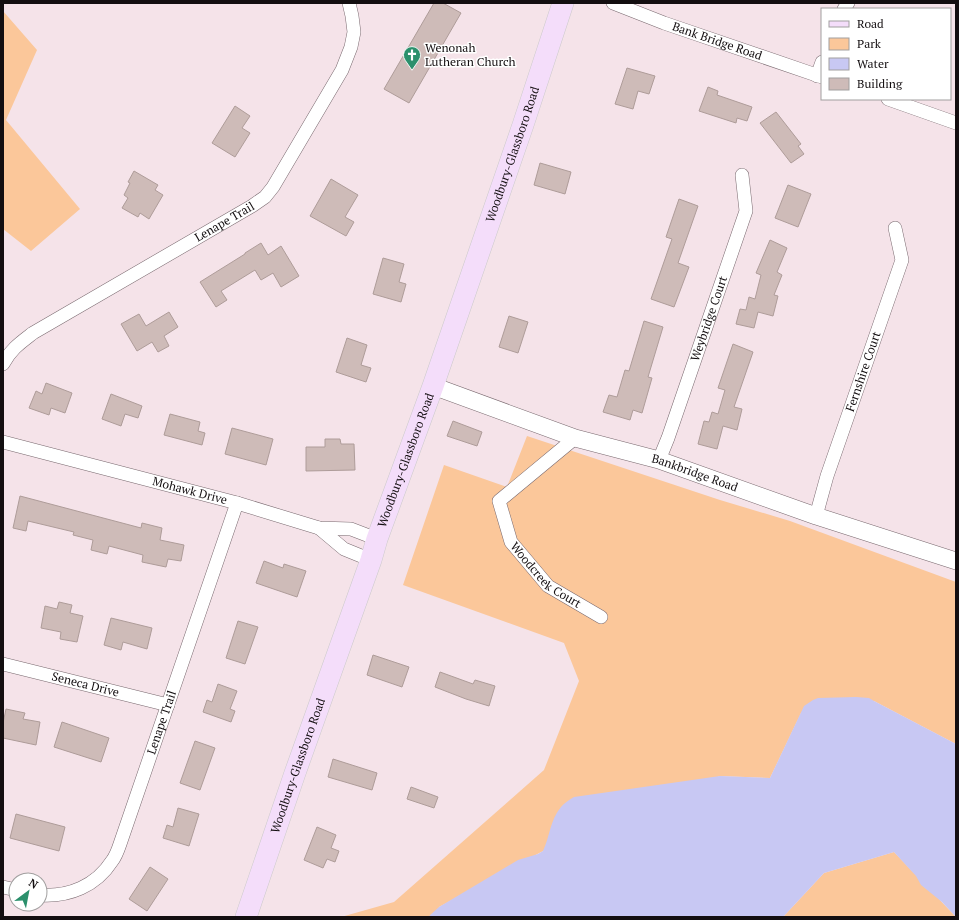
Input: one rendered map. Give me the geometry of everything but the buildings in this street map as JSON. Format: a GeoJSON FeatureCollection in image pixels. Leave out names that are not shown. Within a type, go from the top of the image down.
{"type":"FeatureCollection","features":[{"type":"Feature","properties":{"kind":"main road","name":"Woodbury-Glassboro Road"},"geometry":{"type":"LineString","coordinates":[[246,917],[376,539],[433,386],[563,3]]}},
{"type":"Feature","properties":{"kind":"street","name":"Lenape Trail"},"geometry":{"type":"LineString","coordinates":[[3,364],[17,345],[33,333],[265,197],[274,187],[342,70],[351,47],[354,32],[349,3]]}},
{"type":"Feature","properties":{"kind":"street","name":"Bank Bridge Road"},"geometry":{"type":"LineString","coordinates":[[613,3],[664,23],[820,76]]}},
{"type":"Feature","properties":{"kind":"street"},"geometry":{"type":"LineString","coordinates":[[891,100],[956,123]]}},
{"type":"Feature","properties":{"kind":"street","name":"Weybridge Court"},"geometry":{"type":"LineString","coordinates":[[659,460],[668,438],[746,211],[742,175]]}},
{"type":"Feature","properties":{"kind":"street","name":"Fernshire Court"},"geometry":{"type":"LineString","coordinates":[[816,516],[830,468],[902,260],[895,228]]}},
{"type":"Feature","properties":{"kind":"street","name":"Bankbridge Road"},"geometry":{"type":"LineString","coordinates":[[433,386],[575,438],[659,460],[816,516],[956,561]]}},
{"type":"Feature","properties":{"kind":"street","name":"Woodcreek Court"},"geometry":{"type":"LineString","coordinates":[[575,438],[499,501],[511,542],[548,586],[601,617]]}},
{"type":"Feature","properties":{"kind":"street","name":"Mohawk Drive"},"geometry":{"type":"LineString","coordinates":[[3,442],[237,503],[319,528],[351,529],[376,539]]}},
{"type":"Feature","properties":{"kind":"street","name":"Lenape Trail"},"geometry":{"type":"LineString","coordinates":[[48,896],[65,894],[79,890],[103,873],[113,860],[120,844],[237,503]]}},
{"type":"Feature","properties":{"kind":"street"},"geometry":{"type":"LineString","coordinates":[[319,528],[344,550],[370,560]]}},
{"type":"Feature","properties":{"kind":"street","name":"Seneca Drive"},"geometry":{"type":"LineString","coordinates":[[3,664],[168,705]]}},
{"type":"Feature","properties":{"kind":"green space"},"geometry":{"type":"Polygon","coordinates":[[[3,11],[37,50],[6,120],[80,209],[31,251],[3,229],[3,11]]]}},
{"type":"Feature","properties":{"kind":"green space"},"geometry":{"type":"Polygon","coordinates":[[[527,436],[720,500],[790,521],[956,582],[956,744],[874,701],[801,713],[770,778],[720,776],[543,851],[439,907],[437,917],[341,917],[394,902],[544,770],[579,681],[564,643],[403,585],[444,465],[507,487],[527,436]]]}},
{"type":"Feature","properties":{"kind":"green space"},"geometry":{"type":"Polygon","coordinates":[[[894,852],[956,917],[783,917],[824,873],[894,852]]]}},
{"type":"Feature","properties":{"kind":"water"},"geometry":{"type":"Polygon","coordinates":[[[818,698],[869,698],[956,744],[956,917],[942,902],[921,885],[916,876],[894,852],[824,873],[783,917],[428,917],[439,907],[518,860],[543,851],[557,812],[568,800],[574,797],[720,776],[770,778],[804,706],[818,698]]]}},
{"type":"Feature","properties":{"kind":"place","name":"Wenonah Lutheran Church"},"geometry":{"type":"Point","coordinates":[412,70]}}]}
